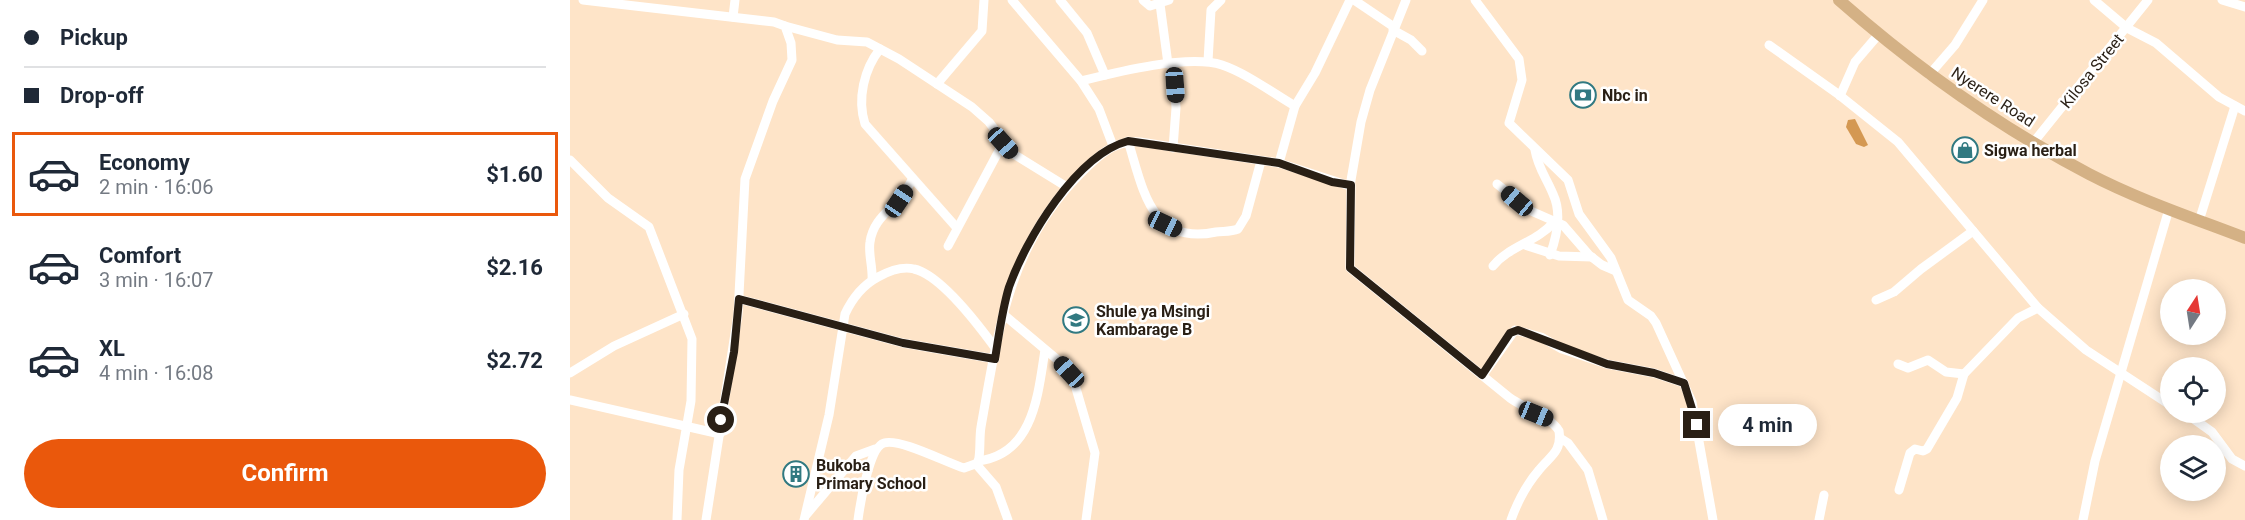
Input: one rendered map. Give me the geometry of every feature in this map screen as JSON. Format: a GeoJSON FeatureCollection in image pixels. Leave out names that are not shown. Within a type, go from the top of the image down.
{"type":"FeatureCollection","features":[{"type":"Feature","properties":{"kind":"main road","name":"Nyerere Road"},"geometry":{"type":"LineString","coordinates":[[1839,0],[1929,75],[2034,143],[2090,174],[2169,209],[2245,238]]}},
{"type":"Feature","properties":{"kind":"street"},"geometry":{"type":"LineString","coordinates":[[583,0],[733,17],[785,26],[837,40],[867,42],[937,84],[981,114],[1003,143],[1026,163],[1067,187]]}},
{"type":"Feature","properties":{"kind":"street"},"geometry":{"type":"LineString","coordinates":[[733,17],[735,0]]}},
{"type":"Feature","properties":{"kind":"street"},"geometry":{"type":"LineString","coordinates":[[937,84],[982,31],[984,0]]}},
{"type":"Feature","properties":{"kind":"street"},"geometry":{"type":"LineString","coordinates":[[1011,0],[1081,81],[1099,109],[1113,146]]}},
{"type":"Feature","properties":{"kind":"street"},"geometry":{"type":"LineString","coordinates":[[1060,0],[1087,33],[1106,75]]}},
{"type":"Feature","properties":{"kind":"street"},"geometry":{"type":"LineString","coordinates":[[1143,0],[1150,6],[1164,2],[1176,108],[1173,148]]}},
{"type":"Feature","properties":{"kind":"street"},"geometry":{"type":"LineString","coordinates":[[1208,61],[1211,10],[1221,0]]}},
{"type":"Feature","properties":{"kind":"street"},"geometry":{"type":"LineString","coordinates":[[1279,163],[1295,106],[1315,73],[1352,0],[1411,40],[1422,51]]}},
{"type":"Feature","properties":{"kind":"street"},"geometry":{"type":"LineString","coordinates":[[1406,0],[1393,28],[1361,122],[1351,185],[1350,268],[1529,411],[1556,425],[1560,438],[1555,456],[1539,470],[1517,503],[1511,520]]}},
{"type":"Feature","properties":{"kind":"street"},"geometry":{"type":"LineString","coordinates":[[1475,0],[1519,59],[1522,80],[1509,123],[1568,180],[1579,214],[1611,258],[1628,300],[1651,316],[1656,323],[1684,383],[1697,425],[1713,520]]}},
{"type":"Feature","properties":{"kind":"street"},"geometry":{"type":"LineString","coordinates":[[1929,75],[1955,45],[1983,0]]}},
{"type":"Feature","properties":{"kind":"street"},"geometry":{"type":"LineString","coordinates":[[2094,0],[2127,28],[2156,43],[2207,88],[2245,111]]}},
{"type":"Feature","properties":{"kind":"street","name":"Kilosa Street"},"geometry":{"type":"LineString","coordinates":[[2034,143],[2148,0]]}},
{"type":"Feature","properties":{"kind":"street"},"geometry":{"type":"LineString","coordinates":[[2222,0],[2245,7]]}},
{"type":"Feature","properties":{"kind":"street"},"geometry":{"type":"LineString","coordinates":[[706,520],[734,352],[745,179],[773,101],[792,60],[791,43],[785,26]]}},
{"type":"Feature","properties":{"kind":"street"},"geometry":{"type":"LineString","coordinates":[[1840,96],[1855,62],[1879,34]]}},
{"type":"Feature","properties":{"kind":"street"},"geometry":{"type":"LineString","coordinates":[[1769,45],[1840,96],[1898,142],[2038,308],[2086,350],[2160,399]]}},
{"type":"Feature","properties":{"kind":"street"},"geometry":{"type":"LineString","coordinates":[[880,49],[872,59],[865,79],[863,119],[884,149],[957,228]]}},
{"type":"Feature","properties":{"kind":"street"},"geometry":{"type":"LineString","coordinates":[[1081,81],[1171,64],[1208,61],[1239,72],[1295,106]]}},
{"type":"Feature","properties":{"kind":"street"},"geometry":{"type":"LineString","coordinates":[[2199,221],[2235,106]]}},
{"type":"Feature","properties":{"kind":"street"},"geometry":{"type":"LineString","coordinates":[[1008,520],[996,488],[977,463],[981,428],[1003,314],[1010,287],[1032,238],[1067,187],[1094,160],[1113,146],[1128,141],[1279,163],[1332,182],[1351,185]]}},
{"type":"Feature","properties":{"kind":"street"},"geometry":{"type":"LineString","coordinates":[[1128,141],[1152,212],[1165,224],[1190,233],[1209,234],[1238,229],[1246,216],[1261,161]]}},
{"type":"Feature","properties":{"kind":"street"},"geometry":{"type":"LineString","coordinates":[[948,246],[1003,143]]}},
{"type":"Feature","properties":{"kind":"street"},"geometry":{"type":"LineString","coordinates":[[1535,150],[1540,172],[1556,201],[1557,234],[1550,255]]}},
{"type":"Feature","properties":{"kind":"street"},"geometry":{"type":"LineString","coordinates":[[570,160],[596,188],[649,226],[692,339],[693,359],[688,426],[680,470],[677,520]]}},
{"type":"Feature","properties":{"kind":"street"},"geometry":{"type":"LineString","coordinates":[[872,280],[869,246],[875,225],[899,201],[912,180]]}},
{"type":"Feature","properties":{"kind":"street"},"geometry":{"type":"LineString","coordinates":[[1497,184],[1531,211],[1566,228],[1592,257],[1616,271]]}},
{"type":"Feature","properties":{"kind":"street"},"geometry":{"type":"LineString","coordinates":[[2083,520],[2095,461],[2169,209]]}},
{"type":"Feature","properties":{"kind":"street"},"geometry":{"type":"LineString","coordinates":[[1493,266],[1506,254],[1525,245],[1556,222]]}},
{"type":"Feature","properties":{"kind":"street"},"geometry":{"type":"LineString","coordinates":[[1876,300],[1894,292],[1973,231]]}},
{"type":"Feature","properties":{"kind":"street"},"geometry":{"type":"LineString","coordinates":[[1525,245],[1550,255],[1592,257]]}},
{"type":"Feature","properties":{"kind":"street"},"geometry":{"type":"LineString","coordinates":[[804,518],[829,415],[842,327],[850,302],[872,280],[898,269],[914,269],[923,274],[945,291],[996,354]]}},
{"type":"Feature","properties":{"kind":"street"},"geometry":{"type":"LineString","coordinates":[[739,299],[935,350],[996,354]]}},
{"type":"Feature","properties":{"kind":"street"},"geometry":{"type":"LineString","coordinates":[[1899,489],[1910,453],[1915,448],[1923,451],[1927,449],[1957,398],[1964,374],[2018,318],[2038,308]]}},
{"type":"Feature","properties":{"kind":"street"},"geometry":{"type":"LineString","coordinates":[[1003,314],[1069,372],[1075,384],[1088,435],[1095,450],[1086,520]]}},
{"type":"Feature","properties":{"kind":"street"},"geometry":{"type":"LineString","coordinates":[[570,373],[614,346],[684,315]]}},
{"type":"Feature","properties":{"kind":"street"},"geometry":{"type":"LineString","coordinates":[[1482,375],[1515,330],[1541,337],[1562,349],[1607,364],[1654,373],[1684,383]]}},
{"type":"Feature","properties":{"kind":"street"},"geometry":{"type":"LineString","coordinates":[[804,518],[856,456],[889,442],[964,468],[1004,453],[1030,422],[1036,406],[1045,350]]}},
{"type":"Feature","properties":{"kind":"street"},"geometry":{"type":"LineString","coordinates":[[1898,364],[1908,368],[1928,360],[1946,372],[1964,374]]}},
{"type":"Feature","properties":{"kind":"street"},"geometry":{"type":"LineString","coordinates":[[570,399],[720,434]]}},
{"type":"Feature","properties":{"kind":"street"},"geometry":{"type":"LineString","coordinates":[[2199,423],[2212,432],[2232,459],[2245,466]]}},
{"type":"Feature","properties":{"kind":"street"},"geometry":{"type":"LineString","coordinates":[[1560,438],[1568,443],[1587,470],[1603,520]]}},
{"type":"Feature","properties":{"kind":"street"},"geometry":{"type":"LineString","coordinates":[[858,520],[875,449]]}},
{"type":"Feature","properties":{"kind":"street"},"geometry":{"type":"LineString","coordinates":[[1819,520],[1824,495]]}},
{"type":"Feature","properties":{"kind":"shaded area"},"geometry":{"type":"Polygon","coordinates":[[[1855,119],[1868,145],[1864,147],[1856,144],[1846,127],[1848,120],[1855,119]]]}},
{"type":"Feature","properties":{"kind":"place","name":"Nbc in"},"geometry":{"type":"Point","coordinates":[1583,95]}},
{"type":"Feature","properties":{"kind":"place","name":"Sigwa herbal"},"geometry":{"type":"Point","coordinates":[1965,150]}},
{"type":"Feature","properties":{"kind":"place","name":"Shule ya Msingi Kambarage B"},"geometry":{"type":"Point","coordinates":[1076,320]}},
{"type":"Feature","properties":{"kind":"place","name":"Bukoba Primary School"},"geometry":{"type":"Point","coordinates":[796,474]}},
{"type":"Feature","properties":{"kind":"route"},"geometry":{"type":"LineString","coordinates":[[721,420],[734,352],[739,299],[903,343],[995,359],[1010,287],[1043,219],[1067,187],[1094,160],[1113,146],[1128,141],[1279,163],[1332,182],[1351,185],[1348,263],[1350,268],[1482,375],[1510,333],[1518,330],[1541,337],[1562,349],[1593,357],[1607,364],[1654,373],[1684,383],[1688,388],[1697,425]]}}]}
